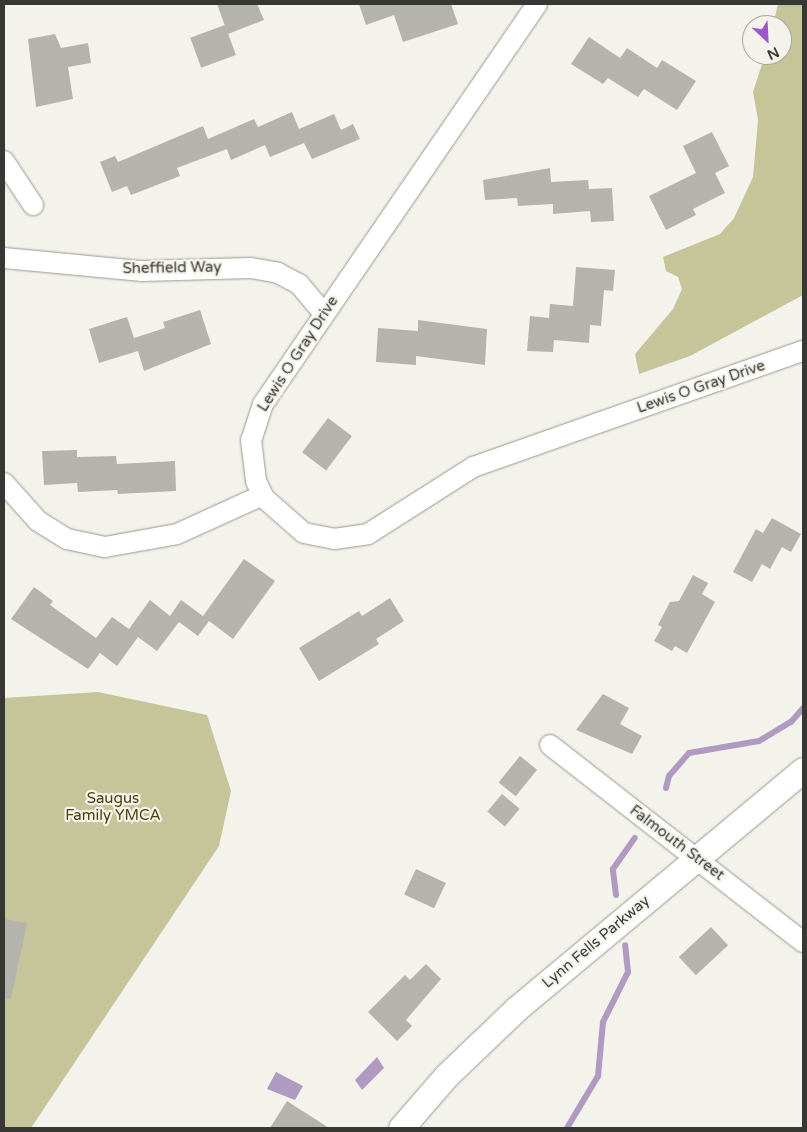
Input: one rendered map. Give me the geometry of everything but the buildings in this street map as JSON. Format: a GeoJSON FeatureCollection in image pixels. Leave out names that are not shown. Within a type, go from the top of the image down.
{"type":"FeatureCollection","features":[{"type":"Feature","properties":{"kind":"main road","name":"Lynn Fells Parkway"},"geometry":{"type":"LineString","coordinates":[[402,1128],[491,1032],[803,770]]}},
{"type":"Feature","properties":{"kind":"street","name":"Lewis O Gray Drive"},"geometry":{"type":"LineString","coordinates":[[536,4],[324,314],[255,421],[251,460],[263,495],[277,513],[304,533],[334,539],[368,534],[473,467],[803,351]]}},
{"type":"Feature","properties":{"kind":"street"},"geometry":{"type":"LineString","coordinates":[[4,160],[33,205]]}},
{"type":"Feature","properties":{"kind":"street","name":"Sheffield Way"},"geometry":{"type":"LineString","coordinates":[[4,258],[142,271],[251,268],[278,273],[299,284],[324,314]]}},
{"type":"Feature","properties":{"kind":"street"},"geometry":{"type":"LineString","coordinates":[[4,483],[38,521],[67,539],[105,547],[177,534],[263,495]]}},
{"type":"Feature","properties":{"kind":"street","name":"Falmouth Street"},"geometry":{"type":"LineString","coordinates":[[550,745],[803,942]]}},
{"type":"Feature","properties":{"kind":"green space"},"geometry":{"type":"Polygon","coordinates":[[[778,4],[803,4],[803,295],[690,356],[639,374],[635,354],[673,309],[682,289],[678,277],[666,271],[663,257],[720,234],[734,218],[753,177],[758,120],[753,92],[762,65],[792,65],[792,15],[775,15],[778,4]]]}},
{"type":"Feature","properties":{"kind":"green space","name":"Saugus Family YMCA"},"geometry":{"type":"Polygon","coordinates":[[[98,692],[207,715],[231,791],[219,846],[31,1128],[4,1128],[4,698],[98,692]]]}},
{"type":"Feature","properties":{"kind":"shaded area"},"geometry":{"type":"Polygon","coordinates":[[[377,1057],[384,1068],[362,1090],[355,1080],[377,1057]]]}},
{"type":"Feature","properties":{"kind":"shaded area"},"geometry":{"type":"Polygon","coordinates":[[[276,1072],[303,1086],[295,1100],[267,1089],[276,1072]]]}},
{"type":"Feature","properties":{"kind":"waterway"},"geometry":{"type":"LineString","coordinates":[[666,788],[669,776],[689,753],[759,741],[791,722],[803,708]]}},
{"type":"Feature","properties":{"kind":"waterway"},"geometry":{"type":"LineString","coordinates":[[616,895],[613,869],[635,838]]}},
{"type":"Feature","properties":{"kind":"waterway"},"geometry":{"type":"LineString","coordinates":[[567,1128],[598,1076],[603,1022],[628,972],[625,945]]}}]}
